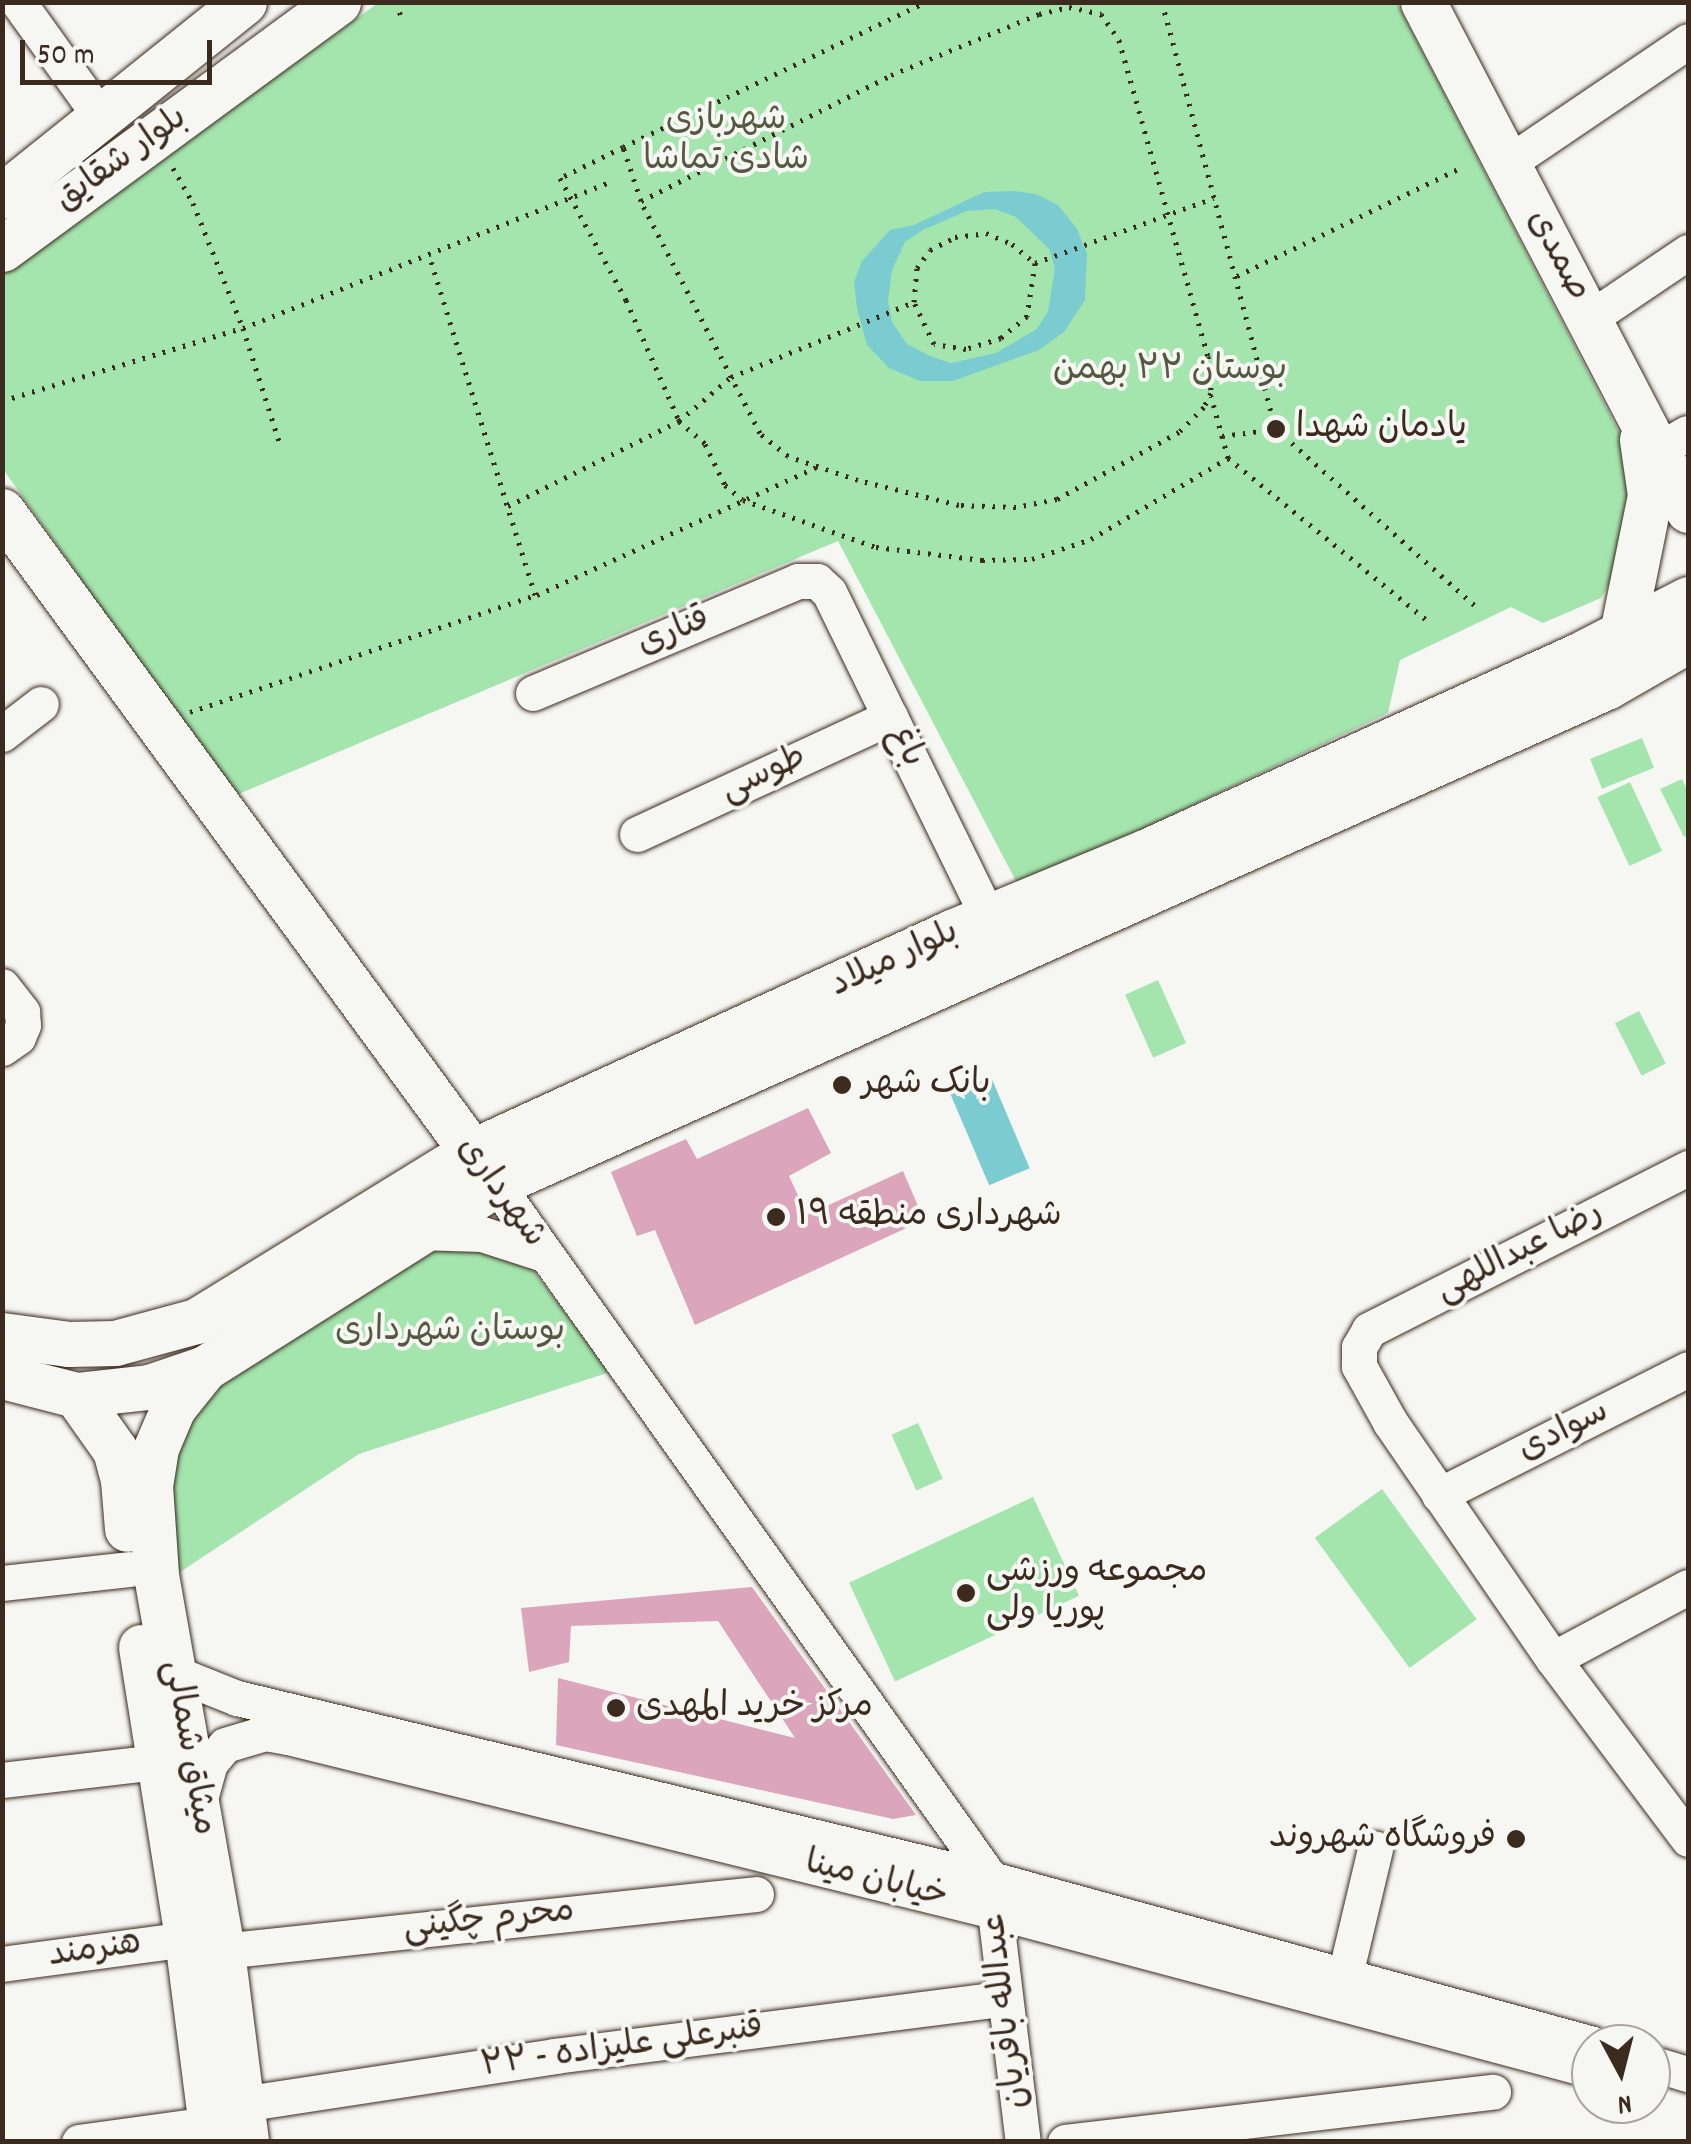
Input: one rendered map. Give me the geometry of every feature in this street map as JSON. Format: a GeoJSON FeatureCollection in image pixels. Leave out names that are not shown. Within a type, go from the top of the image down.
{"type":"FeatureCollection","features":[{"type":"Feature","properties":{"kind":"main road","name":"بلوار شقایق"},"geometry":{"type":"LineString","coordinates":[[2,196],[246,2]]}},
{"type":"Feature","properties":{"kind":"main road"},"geometry":{"type":"LineString","coordinates":[[246,2],[236,20],[234,46],[241,55],[273,52]]}},
{"type":"Feature","properties":{"kind":"main road","name":"بلوار شقایق"},"geometry":{"type":"LineString","coordinates":[[2,248],[338,2]]}},
{"type":"Feature","properties":{"kind":"main road","name":"صمدی"},"geometry":{"type":"LineString","coordinates":[[1424,3],[1638,409],[1673,441],[1688,510]]}},
{"type":"Feature","properties":{"kind":"main road"},"geometry":{"type":"LineString","coordinates":[[165,64],[196,72],[199,86],[170,124]]}},
{"type":"Feature","properties":{"kind":"main road"},"geometry":{"type":"LineString","coordinates":[[1638,409],[1650,495],[1627,653],[1688,678]]}},
{"type":"Feature","properties":{"kind":"main road","name":"شهرداری"},"geometry":{"type":"LineString","coordinates":[[2,511],[484,1168]]}},
{"type":"Feature","properties":{"kind":"main road","name":"بلوار میلاد"},"geometry":{"type":"LineString","coordinates":[[1627,653],[1688,599]]}},
{"type":"Feature","properties":{"kind":"main road","name":"بلوار میلاد"},"geometry":{"type":"LineString","coordinates":[[205,1368],[416,1232],[484,1168],[997,963],[1236,831],[1627,653],[1688,640]]}},
{"type":"Feature","properties":{"kind":"main road","name":"بلوار میلاد"},"geometry":{"type":"LineString","coordinates":[[2,1335],[68,1344],[115,1342],[196,1321],[484,1168],[988,917],[1236,831]]}},
{"type":"Feature","properties":{"kind":"main road"},"geometry":{"type":"LineString","coordinates":[[12,1383],[76,1395],[149,1386],[205,1368]]}},
{"type":"Feature","properties":{"kind":"main road","name":"میثاق شمالی"},"geometry":{"type":"LineString","coordinates":[[205,1368],[173,1408],[156,1448],[150,1486],[161,1675],[158,1762],[205,1945]]}},
{"type":"Feature","properties":{"kind":"main road","name":"میثاق شمالی"},"geometry":{"type":"LineString","coordinates":[[76,1395],[115,1450],[123,1480],[130,1569],[198,1807],[205,1945],[228,2128]]}},
{"type":"Feature","properties":{"kind":"street"},"geometry":{"type":"LineString","coordinates":[[18,2],[100,116]]}},
{"type":"Feature","properties":{"kind":"street"},"geometry":{"type":"LineString","coordinates":[[1508,163],[1688,40]]}},
{"type":"Feature","properties":{"kind":"street"},"geometry":{"type":"LineString","coordinates":[[1590,318],[1688,252]]}},
{"type":"Feature","properties":{"kind":"street","name":"قناری"},"geometry":{"type":"LineString","coordinates":[[532,693],[798,581],[816,581]]}},
{"type":"Feature","properties":{"kind":"street","name":"باغ"},"geometry":{"type":"LineString","coordinates":[[816,581],[830,592],[988,917],[997,963]]}},
{"type":"Feature","properties":{"kind":"street"},"geometry":{"type":"LineString","coordinates":[[2,734],[41,704]]}},
{"type":"Feature","properties":{"kind":"street","name":"طوسی"},"geometry":{"type":"LineString","coordinates":[[637,834],[890,717]]}},
{"type":"Feature","properties":{"kind":"street"},"geometry":{"type":"LineString","coordinates":[[2,986],[22,1012],[13,1036]]}},
{"type":"Feature","properties":{"kind":"street","name":"شهرداری"},"geometry":{"type":"LineString","coordinates":[[484,1168],[993,1895]]}},
{"type":"Feature","properties":{"kind":"street","name":"رضا عبداللهی"},"geometry":{"type":"LineString","coordinates":[[1440,1495],[1359,1366],[1358,1347],[1370,1330],[1688,1168]]}},
{"type":"Feature","properties":{"kind":"street"},"geometry":{"type":"LineString","coordinates":[[416,1232],[482,1234],[544,1254]]}},
{"type":"Feature","properties":{"kind":"street","name":"سوادی"},"geometry":{"type":"LineString","coordinates":[[1440,1495],[1688,1369]]}},
{"type":"Feature","properties":{"kind":"street"},"geometry":{"type":"LineString","coordinates":[[1440,1495],[1553,1659],[1688,1839]]}},
{"type":"Feature","properties":{"kind":"street"},"geometry":{"type":"LineString","coordinates":[[2,1584],[130,1569]]}},
{"type":"Feature","properties":{"kind":"street"},"geometry":{"type":"LineString","coordinates":[[1553,1659],[1688,1587]]}},
{"type":"Feature","properties":{"kind":"street","name":"خیابان مینا"},"geometry":{"type":"LineString","coordinates":[[161,1675],[993,1895],[1571,2064]]}},
{"type":"Feature","properties":{"kind":"street","name":"خیابان مینا"},"geometry":{"type":"LineString","coordinates":[[198,1807],[210,1764],[225,1745],[266,1733],[1344,1975],[1571,2038]]}},
{"type":"Feature","properties":{"kind":"street"},"geometry":{"type":"LineString","coordinates":[[2,1780],[158,1762]]}},
{"type":"Feature","properties":{"kind":"street"},"geometry":{"type":"LineString","coordinates":[[1344,1975],[1375,1850]]}},
{"type":"Feature","properties":{"kind":"street","name":"محرم چگینی"},"geometry":{"type":"LineString","coordinates":[[205,1945],[756,1894]]}},
{"type":"Feature","properties":{"kind":"street","name":"عبدالله باقریان"},"geometry":{"type":"LineString","coordinates":[[993,1895],[1024,2142]]}},
{"type":"Feature","properties":{"kind":"street","name":"هنرمند"},"geometry":{"type":"LineString","coordinates":[[2,1964],[205,1945]]}},
{"type":"Feature","properties":{"kind":"street","name":"قنبرعلی علیزاده - ۲۲"},"geometry":{"type":"LineString","coordinates":[[80,2142],[228,2128],[555,2056],[1003,1998]]}},
{"type":"Feature","properties":{"kind":"street"},"geometry":{"type":"LineString","coordinates":[[1064,2142],[1493,2092]]}},
{"type":"Feature","properties":{"kind":"path"},"geometry":{"type":"LineString","coordinates":[[397,2],[401,18]]}},
{"type":"Feature","properties":{"kind":"path"},"geometry":{"type":"LineString","coordinates":[[925,2],[560,178],[626,300],[679,421],[705,444],[725,485],[744,500],[876,547],[982,560],[1032,558],[1091,539],[1228,458]]}},
{"type":"Feature","properties":{"kind":"path"},"geometry":{"type":"LineString","coordinates":[[1162,2],[1276,429],[1474,605]]}},
{"type":"Feature","properties":{"kind":"path"},"geometry":{"type":"LineString","coordinates":[[640,201],[891,75],[1039,14],[1072,5],[1101,14],[1118,40],[1208,356],[1210,393],[1228,458],[1429,622]]}},
{"type":"Feature","properties":{"kind":"path"},"geometry":{"type":"LineString","coordinates":[[170,124],[193,203],[243,328],[280,444]]}},
{"type":"Feature","properties":{"kind":"path"},"geometry":{"type":"LineString","coordinates":[[623,147],[640,201],[760,433],[788,456],[958,506],[1038,503],[1056,499],[1179,432],[1204,407],[1210,393]]}},
{"type":"Feature","properties":{"kind":"path"},"geometry":{"type":"LineString","coordinates":[[1237,276],[1460,168]]}},
{"type":"Feature","properties":{"kind":"path"},"geometry":{"type":"LineString","coordinates":[[2,401],[243,328],[609,182]]}},
{"type":"Feature","properties":{"kind":"path"},"geometry":{"type":"LineString","coordinates":[[1035,264],[1214,198]]}},
{"type":"Feature","properties":{"kind":"path"},"geometry":{"type":"LineString","coordinates":[[986,234],[1012,244],[1035,264],[1027,316],[1001,338],[966,349],[934,344],[918,318],[914,302],[918,268],[930,250],[955,237],[986,234]]}},
{"type":"Feature","properties":{"kind":"path"},"geometry":{"type":"LineString","coordinates":[[157,723],[535,595],[429,254]]}},
{"type":"Feature","properties":{"kind":"path"},"geometry":{"type":"LineString","coordinates":[[508,506],[679,421],[731,377],[914,302]]}},
{"type":"Feature","properties":{"kind":"path"},"geometry":{"type":"LineString","coordinates":[[1222,436],[1276,429]]}},
{"type":"Feature","properties":{"kind":"path"},"geometry":{"type":"LineString","coordinates":[[537,595],[816,467]]}},
{"type":"Feature","properties":{"kind":"green space","name":"بوستان ۲۲ بهمن"},"geometry":{"type":"Polygon","coordinates":[[[378,3],[1397,3],[1633,459],[1628,551],[1601,598],[1543,623],[1511,607],[1400,660],[1388,713],[1019,887],[838,541],[234,796],[3,469],[2,275],[378,3]]]}},
{"type":"Feature","properties":{"kind":"green space"},"geometry":{"type":"Polygon","coordinates":[[[1642,738],[1654,768],[1602,789],[1590,759],[1642,738]]]}},
{"type":"Feature","properties":{"kind":"green space"},"geometry":{"type":"Polygon","coordinates":[[[1682,779],[1688,792],[1688,835],[1684,837],[1660,789],[1682,779]]]}},
{"type":"Feature","properties":{"kind":"green space"},"geometry":{"type":"Polygon","coordinates":[[[1630,782],[1662,851],[1629,866],[1597,797],[1630,782]]]}},
{"type":"Feature","properties":{"kind":"green space"},"geometry":{"type":"Polygon","coordinates":[[[1158,980],[1186,1043],[1153,1058],[1125,995],[1158,980]]]}},
{"type":"Feature","properties":{"kind":"green space"},"geometry":{"type":"Polygon","coordinates":[[[1639,1011],[1666,1064],[1642,1076],[1615,1023],[1639,1011]]]}},
{"type":"Feature","properties":{"kind":"green space","name":"بوستان شهرداری"},"geometry":{"type":"Polygon","coordinates":[[[428,1243],[478,1244],[526,1261],[610,1372],[359,1454],[174,1576],[168,1496],[173,1469],[191,1424],[220,1380],[428,1243]]]}},
{"type":"Feature","properties":{"kind":"green space"},"geometry":{"type":"Polygon","coordinates":[[[918,1423],[943,1479],[916,1491],[892,1435],[918,1423]]]}},
{"type":"Feature","properties":{"kind":"green space"},"geometry":{"type":"Polygon","coordinates":[[[1382,1489],[1477,1619],[1409,1668],[1315,1538],[1382,1489]]]}},
{"type":"Feature","properties":{"kind":"green space","name":"مجموعه ورزشی پوریا ولی"},"geometry":{"type":"Polygon","coordinates":[[[1033,1497],[1079,1596],[895,1682],[849,1583],[1033,1497]]]}},
{"type":"Feature","properties":{"kind":"water"},"geometry":{"type":"Polygon","coordinates":[[[984,192],[1036,194],[1058,205],[1077,229],[1087,253],[1085,300],[1064,332],[1039,350],[953,381],[920,381],[889,368],[867,345],[857,308],[854,282],[862,261],[890,230],[914,225],[984,192]],[[995,209],[967,211],[905,242],[892,270],[888,301],[892,322],[907,344],[951,363],[996,353],[1037,329],[1048,311],[1055,268],[1049,249],[1016,217],[995,209]]]}},
{"type":"Feature","properties":{"kind":"water"},"geometry":{"type":"Polygon","coordinates":[[[991,1077],[1030,1168],[989,1185],[950,1094],[991,1077]]]}},
{"type":"Feature","properties":{"kind":"building","name":"شهرداری منطقه ۱۹"},"geometry":{"type":"Polygon","coordinates":[[[808,1108],[831,1153],[789,1176],[807,1215],[903,1171],[924,1220],[695,1325],[655,1230],[637,1236],[611,1172],[686,1139],[697,1159],[808,1108]]]}},
{"type":"Feature","properties":{"kind":"building","name":"مرکز خرید المهدی"},"geometry":{"type":"Polygon","coordinates":[[[752,1587],[916,1815],[893,1819],[556,1745],[558,1678],[795,1738],[718,1621],[571,1626],[569,1662],[529,1672],[521,1608],[752,1587]]]}},
{"type":"Feature","properties":{"kind":"place","name":"یادمان شهدا"},"geometry":{"type":"Point","coordinates":[1276,429]}},
{"type":"Feature","properties":{"kind":"place","name":"بانک شهر"},"geometry":{"type":"Point","coordinates":[842,1085]}},
{"type":"Feature","properties":{"kind":"place","name":"شهرداری منطقه ۱۹"},"geometry":{"type":"Point","coordinates":[776,1217]}},
{"type":"Feature","properties":{"kind":"place","name":"مجموعه ورزشی پوریا ولی"},"geometry":{"type":"Point","coordinates":[966,1593]}},
{"type":"Feature","properties":{"kind":"place","name":"مرکز خرید المهدی"},"geometry":{"type":"Point","coordinates":[616,1708]}},
{"type":"Feature","properties":{"kind":"place","name":"فروشگاه شهروند"},"geometry":{"type":"Point","coordinates":[1516,1839]}},
{"type":"Feature","properties":{"kind":"park label","name":"شهربازی شادی تماشا"},"geometry":{"type":"Point","coordinates":[726,141]}}]}
